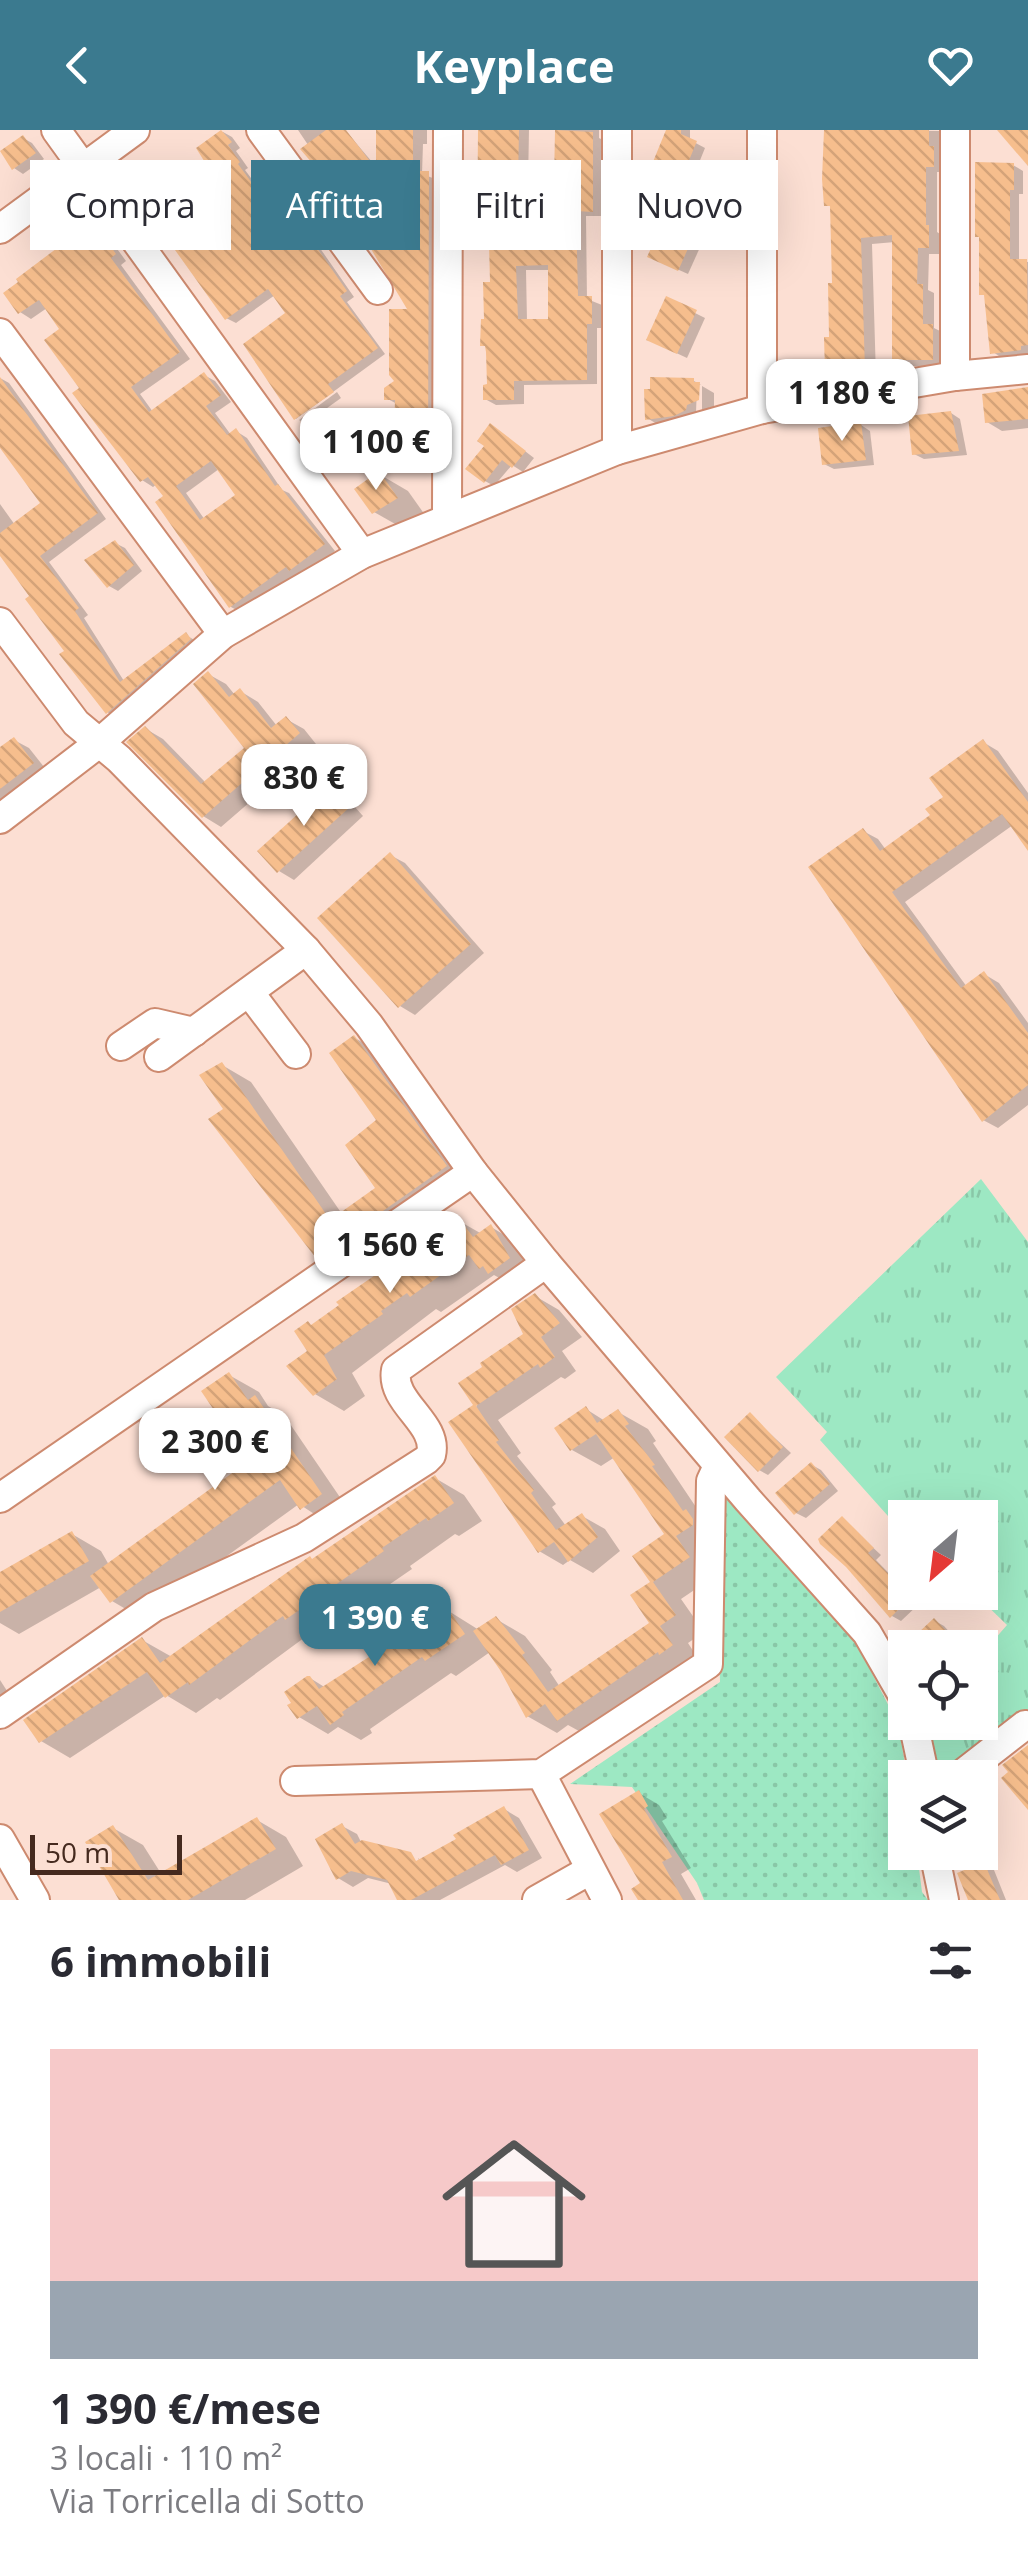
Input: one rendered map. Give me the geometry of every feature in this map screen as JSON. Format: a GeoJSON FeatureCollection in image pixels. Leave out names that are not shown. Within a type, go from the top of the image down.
{"type":"FeatureCollection","features":[{"type":"Feature","properties":{"kind":"street"},"geometry":{"type":"LineString","coordinates":[[56,130],[78,160]]}},
{"type":"Feature","properties":{"kind":"street"},"geometry":{"type":"LineString","coordinates":[[95,160],[135,130]]}},
{"type":"Feature","properties":{"kind":"street"},"geometry":{"type":"LineString","coordinates":[[261,130],[378,290]]}},
{"type":"Feature","properties":{"kind":"street"},"geometry":{"type":"LineString","coordinates":[[447,518],[448,130]]}},
{"type":"Feature","properties":{"kind":"street"},"geometry":{"type":"LineString","coordinates":[[617,130],[617,450]]}},
{"type":"Feature","properties":{"kind":"street"},"geometry":{"type":"LineString","coordinates":[[762,130],[762,409]]}},
{"type":"Feature","properties":{"kind":"street"},"geometry":{"type":"LineString","coordinates":[[954,130],[956,376]]}},
{"type":"Feature","properties":{"kind":"street"},"geometry":{"type":"LineString","coordinates":[[0,229],[30,207]]}},
{"type":"Feature","properties":{"kind":"street"},"geometry":{"type":"LineString","coordinates":[[143,250],[362,554]]}},
{"type":"Feature","properties":{"kind":"street"},"geometry":{"type":"LineString","coordinates":[[0,332],[224,634]]}},
{"type":"Feature","properties":{"kind":"street"},"geometry":{"type":"LineString","coordinates":[[0,819],[99,743],[224,634],[362,554],[617,450],[762,409],[956,376],[1028,369]]}},
{"type":"Feature","properties":{"kind":"street"},"geometry":{"type":"LineString","coordinates":[[0,622],[76,722],[119,758],[306,950],[368,1025],[473,1172],[718,1466],[867,1633],[888,1669]]}},
{"type":"Feature","properties":{"kind":"street"},"geometry":{"type":"LineString","coordinates":[[159,1057],[306,950]]}},
{"type":"Feature","properties":{"kind":"street"},"geometry":{"type":"LineString","coordinates":[[250,992],[296,1054]]}},
{"type":"Feature","properties":{"kind":"street"},"geometry":{"type":"LineString","coordinates":[[120,1046],[155,1023],[194,1032]]}},
{"type":"Feature","properties":{"kind":"street"},"geometry":{"type":"LineString","coordinates":[[0,1498],[473,1172]]}},
{"type":"Feature","properties":{"kind":"street"},"geometry":{"type":"LineString","coordinates":[[0,1714],[154,1607],[304,1538],[426,1460],[431,1455],[432,1441],[396,1387],[396,1370],[546,1262]]}},
{"type":"Feature","properties":{"kind":"street"},"geometry":{"type":"LineString","coordinates":[[295,1781],[541,1774],[708,1664],[711,1481],[718,1466]]}},
{"type":"Feature","properties":{"kind":"street"},"geometry":{"type":"LineString","coordinates":[[980,1760],[1025,1725]]}},
{"type":"Feature","properties":{"kind":"street"},"geometry":{"type":"LineString","coordinates":[[541,1774],[607,1900]]}},
{"type":"Feature","properties":{"kind":"street"},"geometry":{"type":"LineString","coordinates":[[0,1839],[35,1900]]}},
{"type":"Feature","properties":{"kind":"street"},"geometry":{"type":"LineString","coordinates":[[537,1900],[590,1870]]}},
{"type":"Feature","properties":{"kind":"street"},"geometry":{"type":"LineString","coordinates":[[938,1870],[944,1900]]}},
{"type":"Feature","properties":{"kind":"street"},"geometry":{"type":"LineString","coordinates":[[0,1873],[16,1900]]}},
{"type":"Feature","properties":{"kind":"green space"},"geometry":{"type":"Polygon","coordinates":[[[981,1179],[1028,1242],[1028,1721],[967,1760],[936,1760],[931,1740],[998,1740],[998,1635],[1007,1625],[992,1610],[998,1610],[998,1500],[888,1500],[888,1516],[820,1440],[827,1432],[776,1377],[981,1179]]]}},
{"type":"Feature","properties":{"kind":"green space"},"geometry":{"type":"Polygon","coordinates":[[[722,1482],[744,1508],[739,1513],[792,1572],[798,1568],[803,1574],[798,1579],[856,1644],[862,1639],[860,1650],[888,1704],[888,1740],[901,1740],[904,1760],[888,1760],[888,1870],[919,1870],[922,1892],[928,1900],[704,1900],[697,1883],[632,1787],[570,1784],[720,1682],[716,1488],[722,1482]]]}},
{"type":"Feature","properties":{"kind":"building"},"geometry":{"type":"Polygon","coordinates":[[[221,130],[232,142],[228,145],[251,182],[251,250],[318,250],[347,291],[340,296],[378,348],[328,384],[334,392],[294,420],[243,344],[285,313],[268,289],[225,320],[175,250],[231,250],[231,160],[204,160],[196,148],[221,130]]]}},
{"type":"Feature","properties":{"kind":"building"},"geometry":{"type":"Polygon","coordinates":[[[326,130],[346,130],[369,160],[310,160],[300,149],[326,130]]]}},
{"type":"Feature","properties":{"kind":"building"},"geometry":{"type":"Polygon","coordinates":[[[376,130],[413,130],[413,160],[376,160],[376,130]]]}},
{"type":"Feature","properties":{"kind":"building"},"geometry":{"type":"Polygon","coordinates":[[[478,130],[519,130],[518,160],[478,160],[478,130]]]}},
{"type":"Feature","properties":{"kind":"building"},"geometry":{"type":"Polygon","coordinates":[[[555,130],[593,132],[593,212],[581,211],[581,160],[554,160],[555,130]]]}},
{"type":"Feature","properties":{"kind":"building"},"geometry":{"type":"Polygon","coordinates":[[[666,130],[681,130],[681,134],[697,141],[689,160],[654,160],[666,130]]]}},
{"type":"Feature","properties":{"kind":"building"},"geometry":{"type":"Polygon","coordinates":[[[824,130],[929,130],[934,167],[926,167],[929,248],[918,248],[917,284],[923,284],[923,324],[933,324],[933,360],[892,360],[892,235],[861,238],[865,371],[825,372],[828,283],[832,283],[830,206],[824,206],[822,179],[824,130]]]}},
{"type":"Feature","properties":{"kind":"building"},"geometry":{"type":"Polygon","coordinates":[[[997,130],[1028,130],[1028,166],[997,130]]]}},
{"type":"Feature","properties":{"kind":"building"},"geometry":{"type":"Polygon","coordinates":[[[23,135],[36,153],[12,170],[0,151],[23,135]]]}},
{"type":"Feature","properties":{"kind":"building"},"geometry":{"type":"Polygon","coordinates":[[[975,162],[1014,163],[1010,259],[1027,259],[1028,345],[1021,346],[1021,350],[990,354],[984,295],[979,295],[975,162]]]}},
{"type":"Feature","properties":{"kind":"building"},"geometry":{"type":"Polygon","coordinates":[[[420,171],[429,171],[428,462],[393,461],[395,400],[384,400],[384,388],[394,381],[389,375],[389,309],[407,309],[372,250],[420,250],[420,171]]]}},
{"type":"Feature","properties":{"kind":"building"},"geometry":{"type":"Polygon","coordinates":[[[54,250],[113,250],[116,254],[111,258],[180,352],[131,387],[149,412],[204,372],[221,395],[206,406],[227,435],[236,428],[275,486],[278,484],[325,544],[229,608],[155,502],[163,496],[148,477],[140,482],[72,393],[79,388],[44,340],[59,329],[39,300],[18,314],[3,293],[18,282],[16,279],[54,250]],[[211,461],[176,486],[200,520],[235,495],[211,461]]]}},
{"type":"Feature","properties":{"kind":"building"},"geometry":{"type":"Polygon","coordinates":[[[489,250],[577,250],[578,296],[592,296],[592,324],[587,324],[587,380],[514,381],[514,400],[483,400],[483,385],[487,384],[485,346],[480,346],[483,282],[490,282],[489,250]],[[548,265],[516,266],[518,319],[548,319],[548,265]]]}},
{"type":"Feature","properties":{"kind":"building"},"geometry":{"type":"Polygon","coordinates":[[[650,250],[687,250],[678,271],[647,257],[650,250]]]}},
{"type":"Feature","properties":{"kind":"building"},"geometry":{"type":"Polygon","coordinates":[[[666,296],[697,310],[677,354],[646,340],[666,296]]]}},
{"type":"Feature","properties":{"kind":"building"},"geometry":{"type":"Polygon","coordinates":[[[0,377],[98,513],[40,556],[79,608],[75,611],[120,682],[186,632],[191,639],[106,714],[59,654],[64,651],[25,599],[29,596],[0,556],[0,533],[40,503],[0,448],[0,377]]]}},
{"type":"Feature","properties":{"kind":"building"},"geometry":{"type":"Polygon","coordinates":[[[650,377],[694,378],[694,382],[700,382],[699,400],[674,416],[645,420],[644,389],[650,389],[650,377]]]}},
{"type":"Feature","properties":{"kind":"building"},"geometry":{"type":"Polygon","coordinates":[[[1028,387],[1028,419],[985,423],[982,394],[1028,387]]]}},
{"type":"Feature","properties":{"kind":"building"},"geometry":{"type":"Polygon","coordinates":[[[951,411],[959,451],[912,455],[908,416],[951,411]]]}},
{"type":"Feature","properties":{"kind":"building"},"geometry":{"type":"Polygon","coordinates":[[[342,421],[361,444],[332,468],[313,444],[342,421]]]}},
{"type":"Feature","properties":{"kind":"building"},"geometry":{"type":"Polygon","coordinates":[[[861,422],[866,460],[822,465],[818,428],[861,422]]]}},
{"type":"Feature","properties":{"kind":"building"},"geometry":{"type":"Polygon","coordinates":[[[490,423],[526,451],[512,468],[502,460],[484,483],[465,469],[484,446],[477,441],[490,423]]]}},
{"type":"Feature","properties":{"kind":"building"},"geometry":{"type":"Polygon","coordinates":[[[379,471],[398,498],[372,514],[354,489],[379,471]]]}},
{"type":"Feature","properties":{"kind":"building"},"geometry":{"type":"Polygon","coordinates":[[[115,540],[134,565],[107,588],[84,560],[115,540]]]}},
{"type":"Feature","properties":{"kind":"building"},"geometry":{"type":"Polygon","coordinates":[[[208,671],[229,697],[240,688],[271,728],[286,716],[300,733],[263,765],[273,776],[259,787],[250,776],[202,818],[126,742],[145,726],[201,784],[244,748],[193,684],[208,671]]]}},
{"type":"Feature","properties":{"kind":"building"},"geometry":{"type":"Polygon","coordinates":[[[14,737],[34,763],[0,789],[0,747],[14,737]]]}},
{"type":"Feature","properties":{"kind":"building"},"geometry":{"type":"Polygon","coordinates":[[[983,739],[1028,802],[1028,851],[1002,814],[892,892],[961,988],[984,971],[1028,1033],[1028,1085],[982,1122],[808,867],[863,828],[880,851],[930,815],[925,809],[943,797],[929,778],[983,739]]]}},
{"type":"Feature","properties":{"kind":"building"},"geometry":{"type":"Polygon","coordinates":[[[330,785],[350,807],[277,873],[257,851],[330,785]]]}},
{"type":"Feature","properties":{"kind":"building"},"geometry":{"type":"Polygon","coordinates":[[[390,852],[471,944],[398,1008],[317,918],[390,852]]]}},
{"type":"Feature","properties":{"kind":"building"},"geometry":{"type":"Polygon","coordinates":[[[354,1035],[447,1166],[316,1258],[208,1119],[223,1109],[199,1075],[222,1062],[330,1220],[375,1188],[345,1145],[376,1120],[329,1053],[354,1035]]]}},
{"type":"Feature","properties":{"kind":"building"},"geometry":{"type":"Polygon","coordinates":[[[459,1218],[473,1237],[491,1224],[510,1258],[488,1274],[469,1255],[410,1297],[407,1293],[381,1311],[383,1314],[324,1355],[337,1379],[313,1396],[286,1366],[307,1351],[294,1331],[308,1321],[311,1325],[339,1305],[336,1302],[416,1247],[419,1251],[459,1218]]]}},
{"type":"Feature","properties":{"kind":"building"},"geometry":{"type":"Polygon","coordinates":[[[535,1293],[560,1323],[541,1337],[555,1357],[540,1368],[538,1364],[476,1406],[499,1440],[496,1442],[534,1490],[531,1493],[556,1530],[582,1513],[598,1537],[568,1562],[554,1542],[538,1553],[448,1422],[473,1405],[458,1383],[523,1334],[511,1309],[535,1293]]]}},
{"type":"Feature","properties":{"kind":"building"},"geometry":{"type":"Polygon","coordinates":[[[229,1372],[248,1400],[255,1395],[322,1494],[300,1510],[280,1480],[110,1603],[90,1576],[261,1452],[232,1411],[220,1419],[201,1391],[229,1372]]]}},
{"type":"Feature","properties":{"kind":"building"},"geometry":{"type":"Polygon","coordinates":[[[586,1406],[597,1423],[618,1409],[629,1424],[625,1426],[683,1511],[686,1509],[693,1519],[693,1525],[676,1536],[690,1557],[653,1582],[676,1615],[660,1626],[673,1645],[557,1721],[545,1704],[526,1718],[473,1631],[496,1616],[525,1653],[522,1655],[548,1692],[649,1623],[630,1595],[650,1582],[632,1556],[664,1534],[596,1434],[570,1451],[554,1428],[586,1406]]]}},
{"type":"Feature","properties":{"kind":"building"},"geometry":{"type":"Polygon","coordinates":[[[750,1412],[783,1447],[758,1472],[724,1437],[750,1412]]]}},
{"type":"Feature","properties":{"kind":"building"},"geometry":{"type":"Polygon","coordinates":[[[811,1462],[830,1484],[794,1515],[775,1493],[811,1462]]]}},
{"type":"Feature","properties":{"kind":"building"},"geometry":{"type":"Polygon","coordinates":[[[435,1475],[454,1503],[382,1548],[384,1551],[285,1620],[283,1616],[189,1685],[188,1682],[165,1698],[147,1672],[39,1743],[23,1720],[142,1637],[160,1663],[310,1556],[312,1559],[435,1475]]]}},
{"type":"Feature","properties":{"kind":"building"},"geometry":{"type":"Polygon","coordinates":[[[842,1516],[874,1548],[868,1553],[888,1573],[888,1610],[898,1610],[890,1618],[818,1539],[842,1516]]]}},
{"type":"Feature","properties":{"kind":"building"},"geometry":{"type":"Polygon","coordinates":[[[72,1531],[89,1561],[0,1612],[0,1572],[72,1531]]]}},
{"type":"Feature","properties":{"kind":"building"},"geometry":{"type":"Polygon","coordinates":[[[447,1607],[465,1634],[425,1661],[422,1657],[342,1712],[344,1715],[330,1725],[317,1706],[297,1719],[287,1705],[291,1703],[284,1692],[307,1676],[319,1689],[447,1607]]]}},
{"type":"Feature","properties":{"kind":"building"},"geometry":{"type":"Polygon","coordinates":[[[934,1618],[945,1630],[921,1630],[934,1618]]]}},
{"type":"Feature","properties":{"kind":"building"},"geometry":{"type":"Polygon","coordinates":[[[1028,1745],[1028,1810],[1001,1778],[1008,1772],[1002,1765],[1028,1745]]]}},
{"type":"Feature","properties":{"kind":"building"},"geometry":{"type":"Polygon","coordinates":[[[639,1790],[648,1806],[644,1809],[672,1857],[662,1862],[683,1900],[638,1900],[631,1889],[640,1883],[599,1814],[639,1790]]]}},
{"type":"Feature","properties":{"kind":"building"},"geometry":{"type":"Polygon","coordinates":[[[504,1806],[529,1850],[501,1865],[495,1855],[411,1900],[397,1900],[387,1880],[351,1871],[336,1880],[315,1839],[342,1823],[355,1844],[362,1840],[411,1852],[416,1861],[504,1806]]]}},
{"type":"Feature","properties":{"kind":"building"},"geometry":{"type":"Polygon","coordinates":[[[257,1817],[276,1849],[188,1900],[119,1900],[85,1842],[113,1825],[148,1880],[257,1817]]]}},
{"type":"Feature","properties":{"kind":"building"},"geometry":{"type":"Polygon","coordinates":[[[987,1870],[1000,1900],[968,1900],[957,1873],[987,1870]]]}}]}
